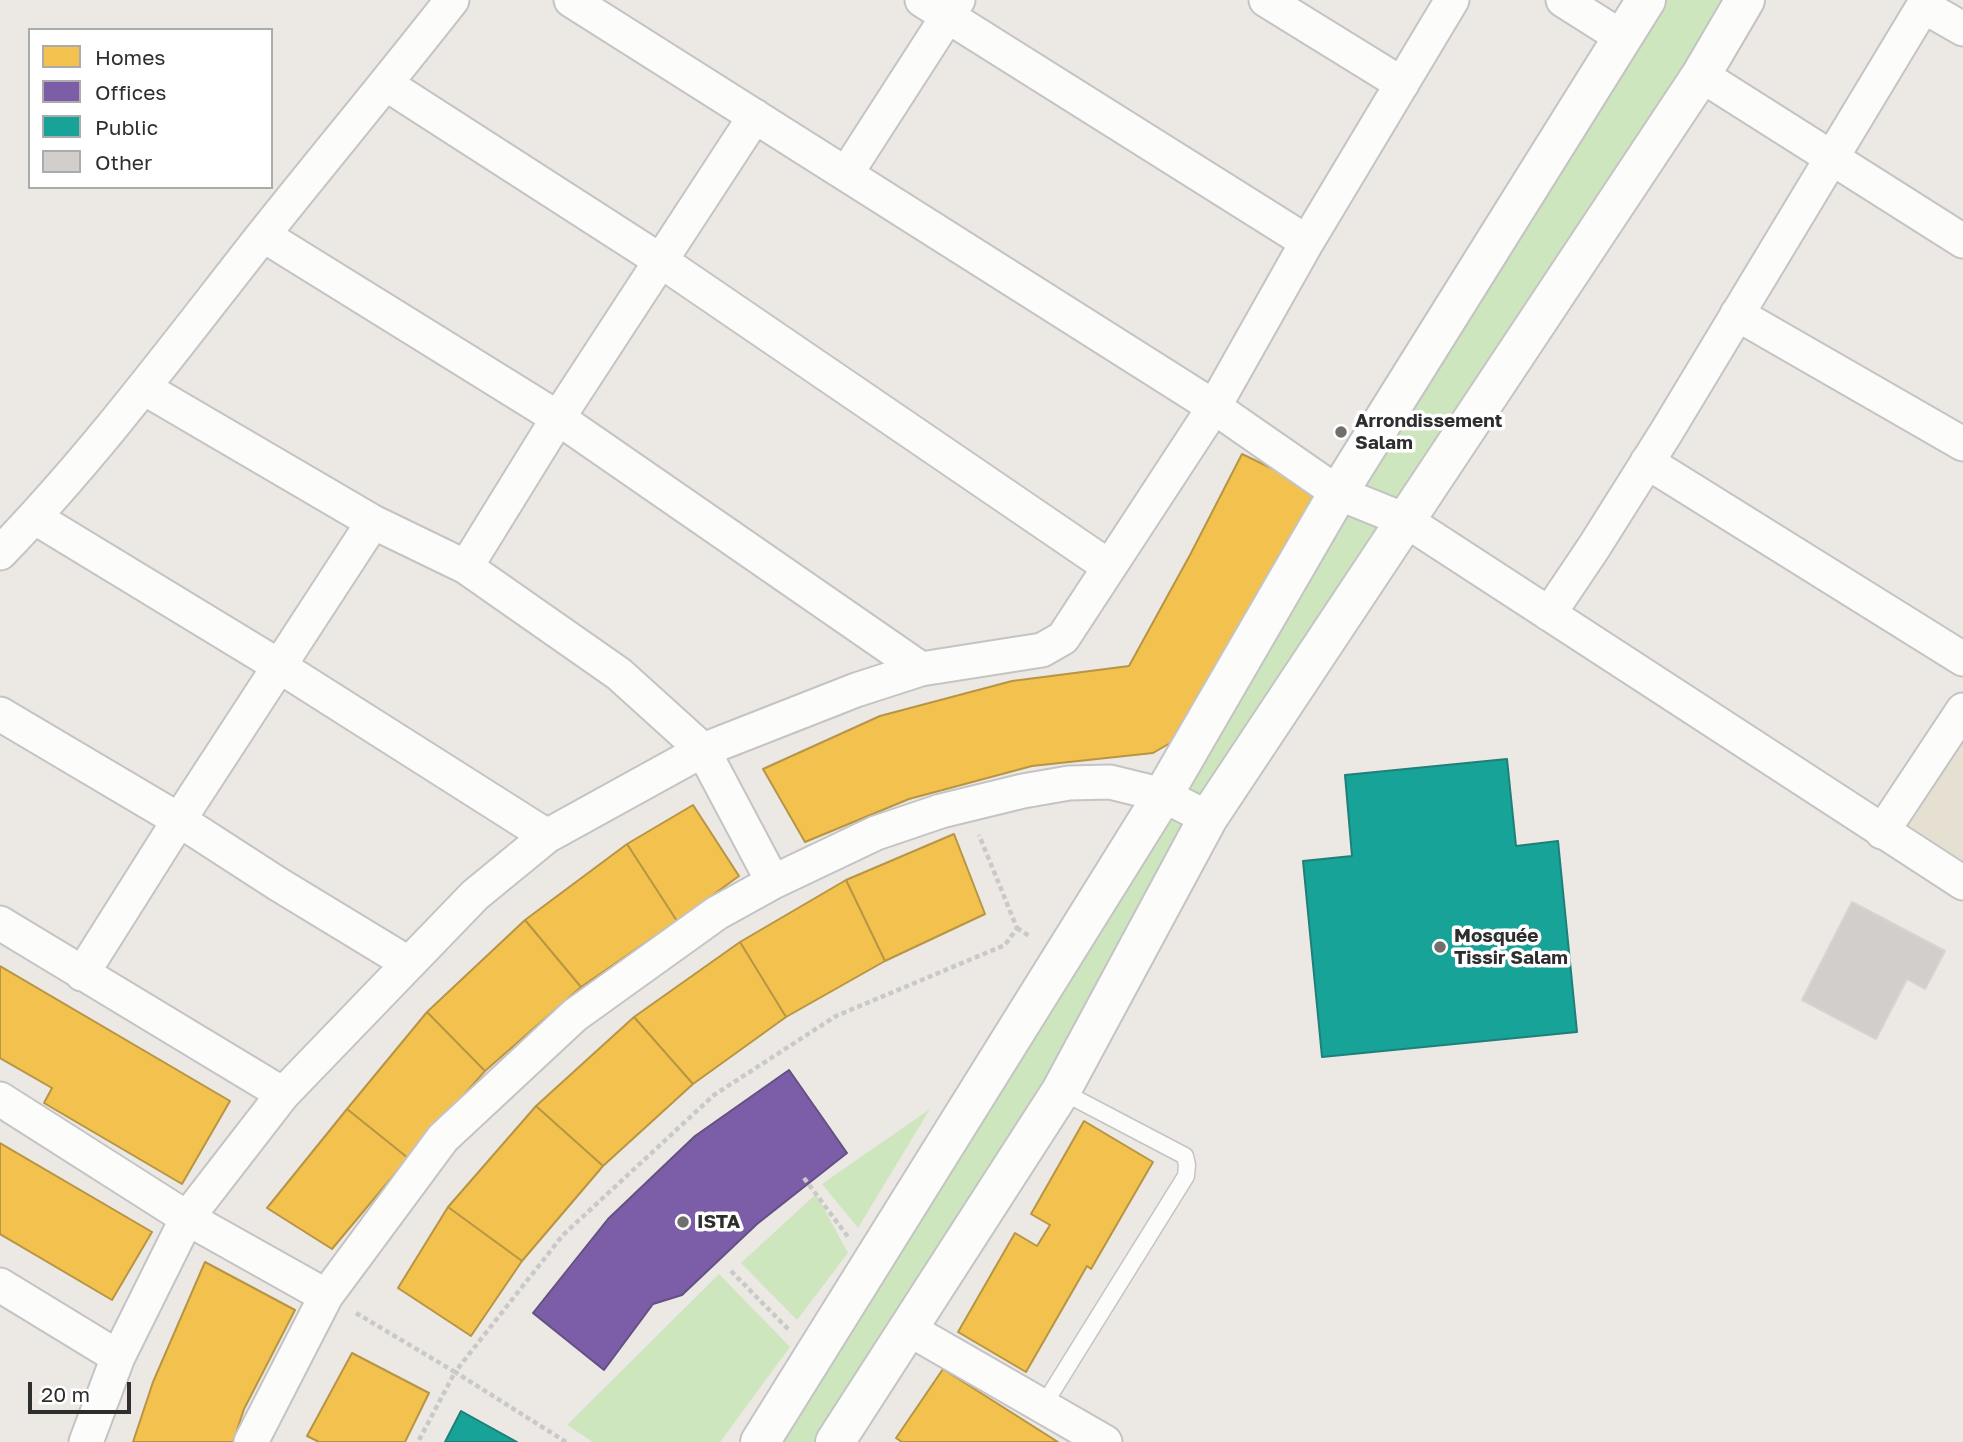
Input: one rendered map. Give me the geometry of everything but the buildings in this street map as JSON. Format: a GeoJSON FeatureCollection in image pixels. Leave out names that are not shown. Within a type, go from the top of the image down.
{"type":"FeatureCollection","features":[{"type":"Feature","properties":{"kind":"street"},"geometry":{"type":"LineString","coordinates":[[0,553],[144,388],[452,0]]}},
{"type":"Feature","properties":{"kind":"street"},"geometry":{"type":"LineString","coordinates":[[571,0],[1214,407],[1338,493],[1405,520],[1963,883]]}},
{"type":"Feature","properties":{"kind":"street"},"geometry":{"type":"LineString","coordinates":[[1266,0],[1402,84]]}},
{"type":"Feature","properties":{"kind":"street"},"geometry":{"type":"LineString","coordinates":[[86,1442],[118,1357],[187,1217],[283,1094],[475,895],[547,836],[703,750],[856,690],[921,669],[1042,650],[1063,638],[1214,407],[1307,242],[1452,0]]}},
{"type":"Feature","properties":{"kind":"street"},"geometry":{"type":"LineString","coordinates":[[1563,0],[1623,38]]}},
{"type":"Feature","properties":{"kind":"street"},"geometry":{"type":"LineString","coordinates":[[760,1442],[1163,795],[1338,493],[1646,0]]}},
{"type":"Feature","properties":{"kind":"street"},"geometry":{"type":"LineString","coordinates":[[835,1442],[1061,1091],[1208,818],[1701,75],[1745,0]]}},
{"type":"Feature","properties":{"kind":"street"},"geometry":{"type":"LineString","coordinates":[[1549,614],[1647,462],[1925,3],[1963,29]]}},
{"type":"Feature","properties":{"kind":"street"},"geometry":{"type":"LineString","coordinates":[[846,174],[942,5],[1307,242]]}},
{"type":"Feature","properties":{"kind":"street"},"geometry":{"type":"LineString","coordinates":[[1701,75],[1963,241]]}},
{"type":"Feature","properties":{"kind":"street"},"geometry":{"type":"LineString","coordinates":[[386,83],[661,261],[1108,566]]}},
{"type":"Feature","properties":{"kind":"street"},"geometry":{"type":"LineString","coordinates":[[466,567],[558,418],[755,116]]}},
{"type":"Feature","properties":{"kind":"street"},"geometry":{"type":"LineString","coordinates":[[263,235],[558,418],[921,669]]}},
{"type":"Feature","properties":{"kind":"street"},"geometry":{"type":"LineString","coordinates":[[1737,314],[1963,444]]}},
{"type":"Feature","properties":{"kind":"street"},"geometry":{"type":"LineString","coordinates":[[144,388],[373,522],[466,567],[619,674],[703,750],[773,882]]}},
{"type":"Feature","properties":{"kind":"street"},"geometry":{"type":"LineString","coordinates":[[1647,462],[1963,659]]}},
{"type":"Feature","properties":{"kind":"street"},"geometry":{"type":"LineString","coordinates":[[34,517],[547,836]]}},
{"type":"Feature","properties":{"kind":"street"},"geometry":{"type":"LineString","coordinates":[[82,974],[373,522]]}},
{"type":"Feature","properties":{"kind":"street"},"geometry":{"type":"LineString","coordinates":[[1882,832],[1963,710]]}},
{"type":"Feature","properties":{"kind":"street"},"geometry":{"type":"LineString","coordinates":[[0,714],[179,820],[408,963]]}},
{"type":"Feature","properties":{"kind":"street"},"geometry":{"type":"LineString","coordinates":[[251,1442],[326,1296],[443,1138],[575,1015],[716,913],[773,882],[876,834],[942,811],[1023,791],[1069,783],[1110,782],[1163,795],[1208,818]]}},
{"type":"Feature","properties":{"kind":"street"},"geometry":{"type":"LineString","coordinates":[[0,923],[283,1094]]}},
{"type":"Feature","properties":{"kind":"street"},"geometry":{"type":"LineString","coordinates":[[0,1099],[187,1217],[326,1296]]}},
{"type":"Feature","properties":{"kind":"street"},"geometry":{"type":"LineString","coordinates":[[0,1285],[118,1357]]}},
{"type":"Feature","properties":{"kind":"street"},"geometry":{"type":"LineString","coordinates":[[908,1328],[1105,1442]]}},
{"type":"Feature","properties":{"kind":"lane"},"geometry":{"type":"LineString","coordinates":[[1043,1406],[1186,1176],[1187,1165],[1185,1156],[1061,1091]]}},
{"type":"Feature","properties":{"kind":"path"},"geometry":{"type":"LineString","coordinates":[[418,1442],[455,1372],[563,1235],[714,1095],[836,1016],[1005,946],[1017,928],[967,805]]}},
{"type":"Feature","properties":{"kind":"path"},"geometry":{"type":"LineString","coordinates":[[804,1178],[869,1266]]}},
{"type":"Feature","properties":{"kind":"path"},"geometry":{"type":"LineString","coordinates":[[730,1271],[814,1356]]}},
{"type":"Feature","properties":{"kind":"path"},"geometry":{"type":"LineString","coordinates":[[326,1296],[455,1372],[566,1442]]}},
{"type":"Feature","properties":{"kind":"shaded area"},"geometry":{"type":"Polygon","coordinates":[[[1963,718],[1963,878],[1889,832],[1963,718]]]}},
{"type":"Feature","properties":{"kind":"green space"},"geometry":{"type":"Polygon","coordinates":[[[1647,0],[1739,0],[832,1442],[755,1442],[1647,0]]]}},
{"type":"Feature","properties":{"kind":"green space"},"geometry":{"type":"Polygon","coordinates":[[[930,1109],[858,1228],[822,1184],[930,1109]]]}},
{"type":"Feature","properties":{"kind":"green space"},"geometry":{"type":"Polygon","coordinates":[[[816,1194],[848,1253],[797,1320],[741,1263],[816,1194]]]}},
{"type":"Feature","properties":{"kind":"green space"},"geometry":{"type":"Polygon","coordinates":[[[719,1274],[790,1347],[720,1442],[593,1442],[567,1425],[719,1274]]]}},
{"type":"Feature","properties":{"kind":"place","name":"Arrondissement Salam"},"geometry":{"type":"Point","coordinates":[1341,432]}},
{"type":"Feature","properties":{"kind":"place","name":"Mosquée Tissir Salam"},"geometry":{"type":"Point","coordinates":[1440,947]}},
{"type":"Feature","properties":{"kind":"place","name":"ISTA"},"geometry":{"type":"Point","coordinates":[683,1222]}}]}
